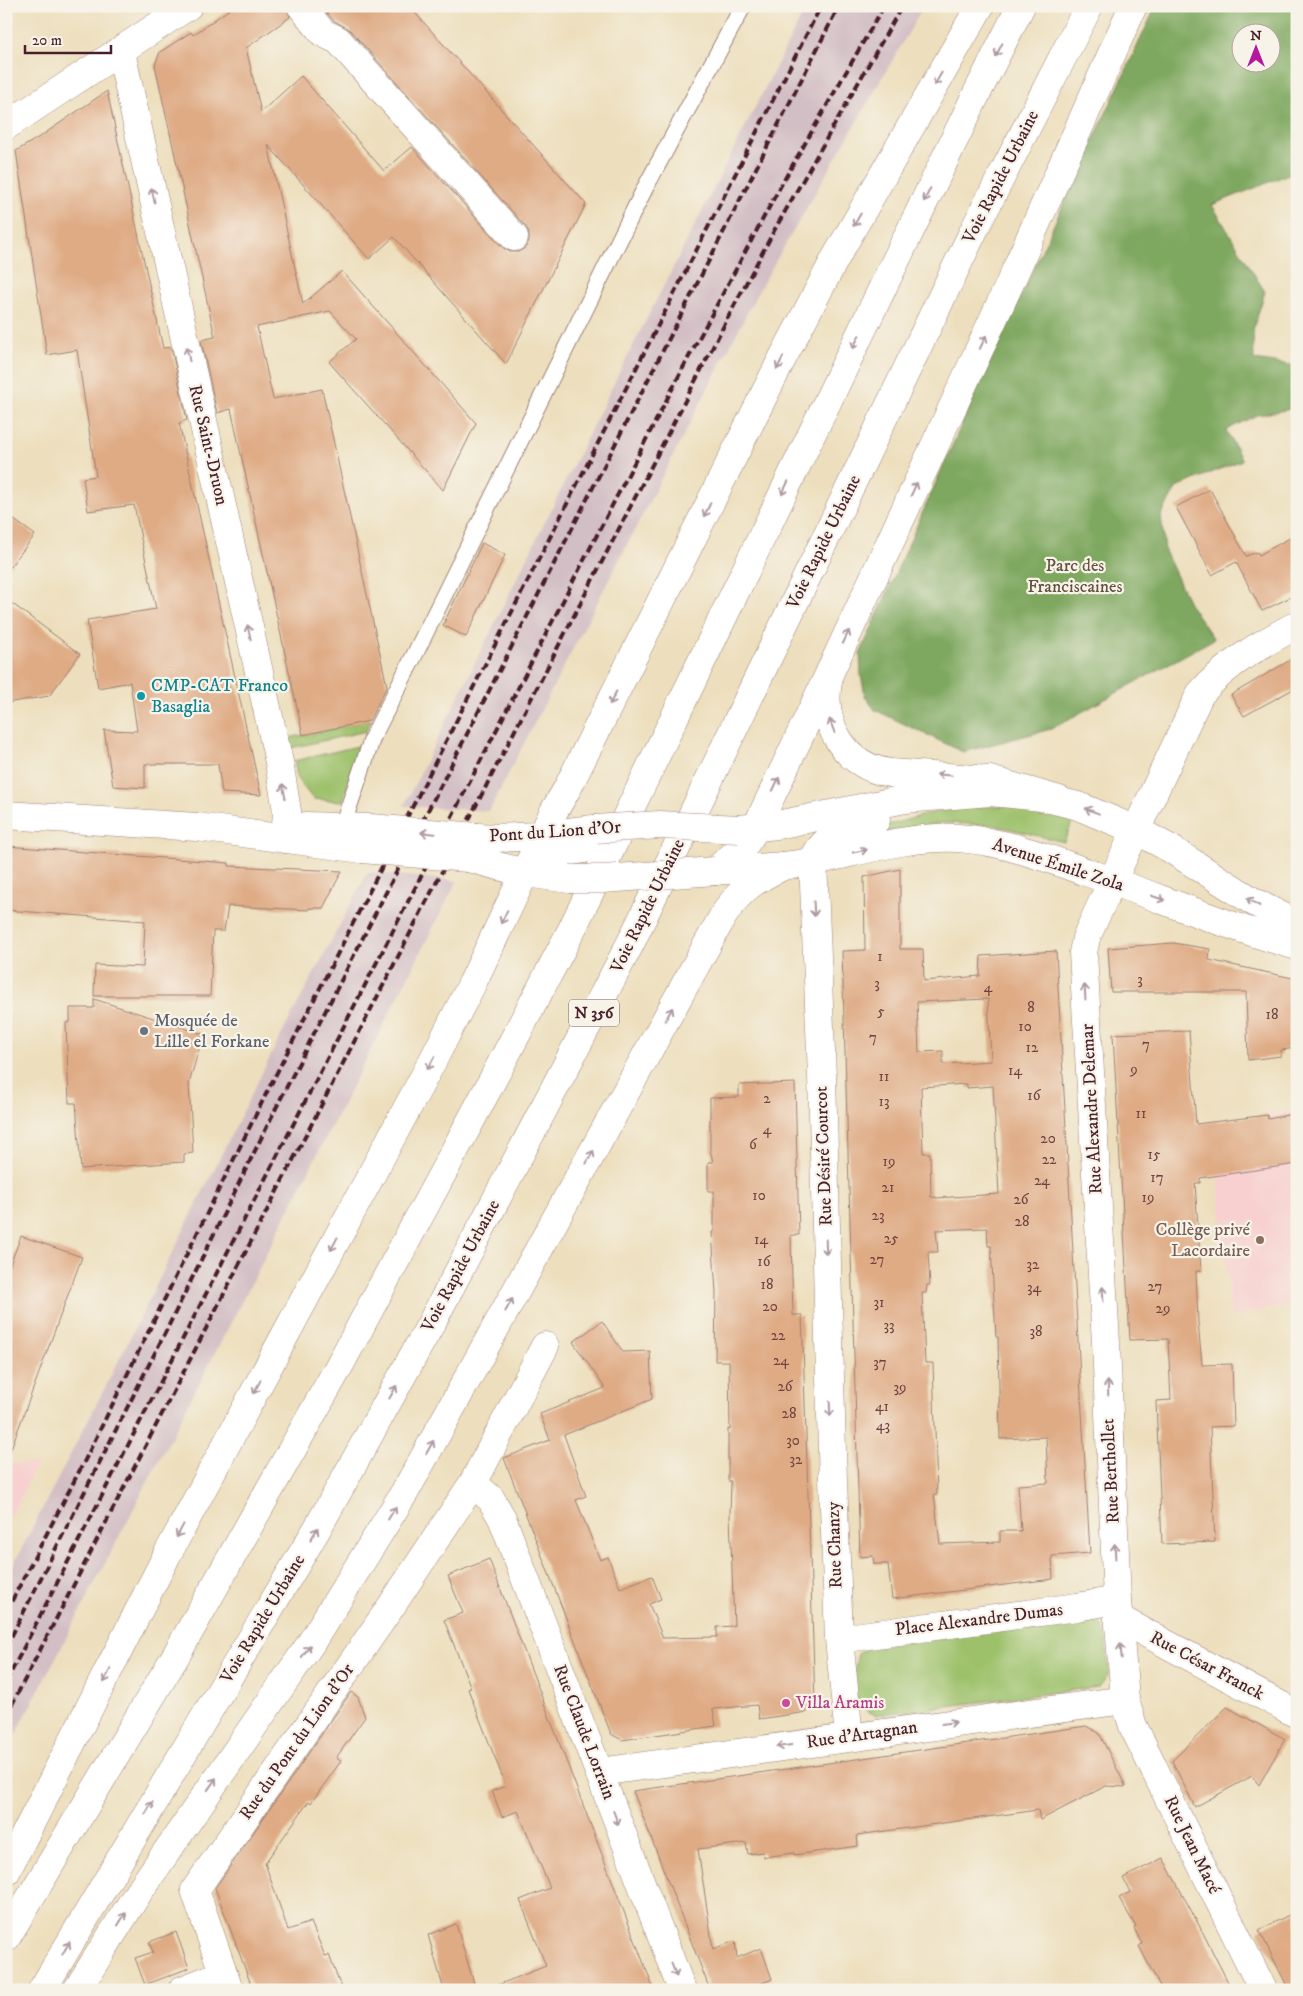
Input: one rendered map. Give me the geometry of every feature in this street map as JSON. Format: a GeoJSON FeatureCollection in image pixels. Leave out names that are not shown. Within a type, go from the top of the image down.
{"type":"FeatureCollection","features":[{"type":"Feature","properties":{"kind":"main road"},"geometry":{"type":"LineString","coordinates":[[6,126],[121,52],[188,6]]}},
{"type":"Feature","properties":{"kind":"main road"},"geometry":{"type":"LineString","coordinates":[[301,6],[323,33],[338,40],[514,236]]}},
{"type":"Feature","properties":{"kind":"main road"},"geometry":{"type":"LineString","coordinates":[[6,1872],[168,1553],[432,1062],[781,361],[822,283],[980,6]]}},
{"type":"Feature","properties":{"kind":"main road"},"geometry":{"type":"LineString","coordinates":[[6,1938],[175,1656],[337,1370],[498,1070],[571,931],[1021,6]]}},
{"type":"Feature","properties":{"kind":"main road","name":"Voie Rapide Urbaine"},"geometry":{"type":"LineString","coordinates":[[42,1990],[317,1529],[441,1305],[630,944],[975,228],[1089,6]]}},
{"type":"Feature","properties":{"kind":"main road"},"geometry":{"type":"LineString","coordinates":[[77,1990],[138,1893],[309,1646],[367,1555],[406,1490],[720,921],[738,856],[829,674],[1010,283],[1133,6]]}},
{"type":"Feature","properties":{"kind":"main road","name":"Rue Saint-Druon"},"geometry":{"type":"LineString","coordinates":[[121,52],[279,762],[286,801],[286,832]]}},
{"type":"Feature","properties":{"kind":"main road","name":"Rue Alexandre Delemar"},"geometry":{"type":"LineString","coordinates":[[1106,1343],[1083,953],[1086,938],[1200,694],[1214,678],[1233,662],[1266,641],[1297,626]]}},
{"type":"Feature","properties":{"kind":"main road"},"geometry":{"type":"LineString","coordinates":[[829,674],[826,691],[829,718],[835,734],[843,747],[861,764],[890,773],[990,780],[1059,800],[1104,816],[1136,830],[1169,848],[1254,902],[1297,924]]}},
{"type":"Feature","properties":{"kind":"main road"},"geometry":{"type":"LineString","coordinates":[[738,856],[888,802],[932,796],[990,792],[1059,800]]}},
{"type":"Feature","properties":{"kind":"main road"},"geometry":{"type":"LineString","coordinates":[[812,861],[816,851],[824,842],[842,831],[898,813],[932,796]]}},
{"type":"Feature","properties":{"kind":"main road"},"geometry":{"type":"LineString","coordinates":[[6,815],[366,838]]}},
{"type":"Feature","properties":{"kind":"main road","name":"Pont du Lion d'Or"},"geometry":{"type":"LineString","coordinates":[[525,873],[594,838],[660,826],[738,856]]}},
{"type":"Feature","properties":{"kind":"main road"},"geometry":{"type":"LineString","coordinates":[[286,832],[342,827],[366,838]]}},
{"type":"Feature","properties":{"kind":"main road","name":"Pont du Lion d'Or"},"geometry":{"type":"LineString","coordinates":[[472,848],[496,838],[544,834],[594,838]]}},
{"type":"Feature","properties":{"kind":"main road","name":"Pont du Lion d'Or"},"geometry":{"type":"LineString","coordinates":[[366,838],[472,848],[525,873],[570,879],[603,879],[738,856]]}},
{"type":"Feature","properties":{"kind":"main road","name":"Avenue Émile Zola"},"geometry":{"type":"LineString","coordinates":[[738,856],[758,877],[783,866],[927,838],[956,838],[984,841],[1017,849],[1113,881],[1252,932],[1297,946]]}},
{"type":"Feature","properties":{"kind":"main road","name":"Rue Désiré Courcot"},"geometry":{"type":"LineString","coordinates":[[812,861],[822,1076],[832,1452]]}},
{"type":"Feature","properties":{"kind":"main road","name":"Rue Berthollet"},"geometry":{"type":"LineString","coordinates":[[1106,1343],[1118,1609]]}},
{"type":"Feature","properties":{"kind":"main road"},"geometry":{"type":"LineString","coordinates":[[473,1483],[545,1346]]}},
{"type":"Feature","properties":{"kind":"main road","name":"Rue Chanzy"},"geometry":{"type":"LineString","coordinates":[[832,1452],[839,1639]]}},
{"type":"Feature","properties":{"kind":"main road","name":"Rue Claude Lorrain"},"geometry":{"type":"LineString","coordinates":[[473,1483],[491,1499],[502,1518],[682,1990]]}},
{"type":"Feature","properties":{"kind":"main road","name":"Rue du Pont du Lion d'Or"},"geometry":{"type":"LineString","coordinates":[[182,1990],[226,1982],[195,1890],[387,1614],[473,1483]]}},
{"type":"Feature","properties":{"kind":"main road","name":"Place Alexandre Dumas"},"geometry":{"type":"LineString","coordinates":[[839,1639],[1077,1607],[1118,1609]]}},
{"type":"Feature","properties":{"kind":"main road"},"geometry":{"type":"LineString","coordinates":[[1118,1609],[1125,1700]]}},
{"type":"Feature","properties":{"kind":"main road","name":"Rue César Franck"},"geometry":{"type":"LineString","coordinates":[[1118,1609],[1297,1714]]}},
{"type":"Feature","properties":{"kind":"main road"},"geometry":{"type":"LineString","coordinates":[[839,1639],[849,1737]]}},
{"type":"Feature","properties":{"kind":"main road","name":"Rue d'Artagnan"},"geometry":{"type":"LineString","coordinates":[[599,1772],[1125,1700]]}},
{"type":"Feature","properties":{"kind":"main road","name":"Rue Jean Macé"},"geometry":{"type":"LineString","coordinates":[[1125,1700],[1133,1726],[1263,1990]]}},
{"type":"Feature","properties":{"kind":"lane"},"geometry":{"type":"LineString","coordinates":[[342,827],[373,736],[414,658],[644,190],[743,6]]}},
{"type":"Feature","properties":{"kind":"shaded area"},"geometry":{"type":"Polygon","coordinates":[[[807,6],[924,6],[760,288],[489,811],[404,806],[619,373],[807,6]]]}},
{"type":"Feature","properties":{"kind":"shaded area"},"geometry":{"type":"Polygon","coordinates":[[[368,872],[457,881],[251,1284],[6,1753],[6,1579],[114,1370],[276,1045],[368,872]]]}},
{"type":"Feature","properties":{"kind":"shaded area","name":"Collège privé Lacordaire"},"geometry":{"type":"Polygon","coordinates":[[[1297,1111],[1297,1303],[1231,1317],[1213,1122],[1297,1111]]]}},
{"type":"Feature","properties":{"kind":"shaded area"},"geometry":{"type":"Polygon","coordinates":[[[6,1462],[37,1464],[6,1526],[6,1462]]]}},
{"type":"Feature","properties":{"kind":"green space","name":"Parc des Franciscaines"},"geometry":{"type":"Polygon","coordinates":[[[1156,6],[1297,6],[1297,171],[1212,205],[1265,292],[1253,330],[1254,360],[1297,366],[1297,408],[1257,415],[1226,430],[1242,460],[1177,487],[1161,515],[1165,551],[1190,605],[1214,639],[1051,729],[963,752],[875,710],[865,696],[860,654],[980,383],[1156,6]]]}},
{"type":"Feature","properties":{"kind":"green space"},"geometry":{"type":"Polygon","coordinates":[[[371,720],[366,731],[291,748],[289,738],[371,720]]]}},
{"type":"Feature","properties":{"kind":"green space"},"geometry":{"type":"Polygon","coordinates":[[[358,746],[343,801],[313,799],[298,780],[294,761],[358,746]]]}},
{"type":"Feature","properties":{"kind":"green space"},"geometry":{"type":"Polygon","coordinates":[[[1018,806],[1075,816],[1064,842],[993,825],[943,823],[860,836],[864,832],[931,813],[963,807],[1018,806]]]}},
{"type":"Feature","properties":{"kind":"green space"},"geometry":{"type":"Polygon","coordinates":[[[1092,1619],[1102,1626],[1105,1634],[1109,1670],[1107,1677],[1099,1687],[876,1715],[863,1708],[856,1694],[855,1667],[858,1654],[870,1647],[1092,1619]]]}},
{"type":"Feature","properties":{"kind":"building"},"geometry":{"type":"Polygon","coordinates":[[[234,6],[286,6],[290,17],[246,48],[261,112],[301,76],[384,171],[412,147],[502,247],[510,252],[518,252],[525,248],[529,241],[529,233],[526,227],[350,30],[333,20],[321,6],[409,6],[586,204],[506,364],[394,237],[369,259],[268,145],[303,304],[342,271],[476,423],[443,490],[329,362],[356,339],[330,311],[257,327],[273,399],[322,389],[387,686],[369,721],[303,735],[231,409],[217,413],[201,340],[215,337],[155,65],[160,52],[191,32],[193,35],[234,6]]]}},
{"type":"Feature","properties":{"kind":"building"},"geometry":{"type":"Polygon","coordinates":[[[107,91],[163,348],[171,347],[187,420],[179,423],[261,795],[222,793],[218,764],[145,764],[145,788],[113,786],[104,730],[137,731],[130,682],[98,688],[87,620],[156,609],[134,505],[88,511],[83,478],[96,476],[77,350],[47,355],[16,151],[107,91]]]}},
{"type":"Feature","properties":{"kind":"building"},"geometry":{"type":"Polygon","coordinates":[[[1210,489],[1246,556],[1257,552],[1259,555],[1297,534],[1297,594],[1262,611],[1236,562],[1212,575],[1176,507],[1210,489]]]}},
{"type":"Feature","properties":{"kind":"building"},"geometry":{"type":"Polygon","coordinates":[[[6,514],[35,535],[6,572],[6,514]]]}},
{"type":"Feature","properties":{"kind":"building"},"geometry":{"type":"Polygon","coordinates":[[[482,543],[505,555],[466,637],[443,625],[482,543]]]}},
{"type":"Feature","properties":{"kind":"building"},"geometry":{"type":"Polygon","coordinates":[[[6,599],[80,654],[49,696],[6,703],[6,599]]]}},
{"type":"Feature","properties":{"kind":"building"},"geometry":{"type":"Polygon","coordinates":[[[1297,656],[1297,687],[1244,716],[1231,695],[1297,656]]]}},
{"type":"Feature","properties":{"kind":"building"},"geometry":{"type":"Polygon","coordinates":[[[6,846],[229,863],[229,866],[342,871],[323,908],[309,908],[309,910],[228,906],[224,931],[213,931],[210,996],[94,996],[95,965],[143,967],[145,921],[6,910],[6,846]]]}},
{"type":"Feature","properties":{"kind":"building"},"geometry":{"type":"Polygon","coordinates":[[[900,869],[900,949],[923,949],[924,981],[980,976],[981,956],[1056,951],[1090,1553],[1052,1556],[1053,1579],[892,1599],[888,1564],[874,1564],[873,1556],[860,1557],[842,951],[865,950],[864,877],[900,869]],[[988,999],[917,1002],[919,1052],[943,1051],[943,1064],[991,1061],[988,999]],[[967,1084],[921,1087],[923,1153],[930,1153],[931,1197],[999,1194],[993,1086],[967,1088],[967,1084]],[[987,1228],[936,1230],[938,1252],[928,1252],[930,1285],[927,1285],[926,1293],[922,1293],[925,1363],[933,1363],[937,1494],[934,1494],[940,1544],[1000,1542],[1000,1531],[1021,1531],[1018,1485],[1048,1483],[1046,1437],[1000,1439],[998,1337],[996,1337],[991,1246],[988,1246],[987,1228]]]}},
{"type":"Feature","properties":{"kind":"building"},"geometry":{"type":"Polygon","coordinates":[[[1173,943],[1210,949],[1209,960],[1297,979],[1297,1048],[1281,1050],[1281,1056],[1248,1060],[1246,992],[1111,992],[1108,948],[1173,943]]]}},
{"type":"Feature","properties":{"kind":"building","name":"Mosquée de Lille el Forkane"},"geometry":{"type":"Polygon","coordinates":[[[94,999],[203,1034],[189,1084],[193,1153],[184,1154],[184,1162],[81,1169],[76,1103],[69,1103],[66,1023],[70,1022],[70,1008],[94,1008],[94,999]]]}},
{"type":"Feature","properties":{"kind":"building"},"geometry":{"type":"Polygon","coordinates":[[[1189,1031],[1196,1124],[1267,1115],[1268,1119],[1297,1113],[1297,1164],[1200,1178],[1200,1183],[1195,1183],[1201,1271],[1196,1271],[1202,1365],[1232,1364],[1234,1426],[1210,1427],[1215,1542],[1162,1544],[1156,1401],[1171,1400],[1168,1339],[1130,1340],[1113,1034],[1189,1031]]]}},
{"type":"Feature","properties":{"kind":"building"},"geometry":{"type":"Polygon","coordinates":[[[795,1083],[799,1235],[791,1235],[793,1315],[802,1315],[815,1702],[807,1712],[759,1719],[757,1705],[713,1709],[716,1726],[622,1740],[611,1734],[504,1458],[550,1440],[540,1414],[605,1388],[573,1342],[602,1321],[623,1352],[650,1351],[652,1399],[564,1435],[586,1496],[576,1500],[600,1560],[608,1557],[620,1588],[652,1576],[661,1599],[649,1604],[663,1638],[717,1637],[717,1627],[734,1626],[730,1515],[731,1481],[728,1481],[728,1429],[730,1430],[729,1361],[715,1361],[716,1292],[712,1232],[714,1232],[714,1191],[708,1191],[708,1162],[713,1162],[710,1149],[710,1098],[739,1097],[739,1085],[795,1083]]]}},
{"type":"Feature","properties":{"kind":"building"},"geometry":{"type":"Polygon","coordinates":[[[21,1236],[82,1257],[9,1454],[6,1454],[6,1275],[21,1236]]]}},
{"type":"Feature","properties":{"kind":"building"},"geometry":{"type":"Polygon","coordinates":[[[489,1559],[654,1990],[490,1990],[490,1988],[546,1966],[520,1900],[550,1888],[518,1811],[502,1817],[492,1791],[506,1786],[468,1689],[471,1688],[444,1620],[463,1613],[448,1576],[489,1559]]]}},
{"type":"Feature","properties":{"kind":"building"},"geometry":{"type":"Polygon","coordinates":[[[351,1692],[358,1697],[365,1717],[336,1758],[341,1761],[311,1803],[309,1801],[265,1863],[288,1930],[311,1922],[325,1956],[329,1955],[342,1990],[253,1990],[215,1888],[351,1692]]]}},
{"type":"Feature","properties":{"kind":"building"},"geometry":{"type":"Polygon","coordinates":[[[1227,1707],[1285,1739],[1259,1785],[1252,1776],[1195,1807],[1172,1761],[1227,1707]]]}},
{"type":"Feature","properties":{"kind":"building"},"geometry":{"type":"Polygon","coordinates":[[[1086,1726],[1099,1733],[1126,1787],[1106,1786],[1040,1820],[1038,1810],[857,1835],[858,1846],[794,1855],[794,1853],[764,1857],[763,1852],[748,1854],[746,1843],[698,1849],[713,1949],[735,1941],[737,1958],[761,1948],[772,1979],[746,1990],[710,1990],[633,1791],[1086,1726]]]}},
{"type":"Feature","properties":{"kind":"building"},"geometry":{"type":"Polygon","coordinates":[[[1163,1858],[1232,1990],[1162,1990],[1139,1946],[1142,1944],[1134,1928],[1136,1927],[1119,1898],[1130,1892],[1123,1878],[1163,1858]]]}},
{"type":"Feature","properties":{"kind":"building"},"geometry":{"type":"Polygon","coordinates":[[[1297,1911],[1297,1990],[1289,1990],[1259,1930],[1297,1911]]]}},
{"type":"Feature","properties":{"kind":"building"},"geometry":{"type":"Polygon","coordinates":[[[456,1924],[476,1990],[444,1990],[428,1935],[456,1924]]]}},
{"type":"Feature","properties":{"kind":"building"},"geometry":{"type":"Polygon","coordinates":[[[176,1932],[189,1968],[145,1985],[135,1958],[153,1952],[149,1942],[176,1932]]]}},
{"type":"Feature","properties":{"kind":"railway"},"geometry":{"type":"LineString","coordinates":[[6,1612],[83,1464],[268,1090],[821,6]]}},
{"type":"Feature","properties":{"kind":"railway"},"geometry":{"type":"LineString","coordinates":[[6,1647],[166,1331],[281,1098],[839,6]]}},
{"type":"Feature","properties":{"kind":"railway"},"geometry":{"type":"LineString","coordinates":[[6,1682],[684,366],[780,187],[884,6]]}},
{"type":"Feature","properties":{"kind":"railway"},"geometry":{"type":"LineString","coordinates":[[6,1716],[735,304],[775,229],[902,6]]}},
{"type":"Feature","properties":{"kind":"place","name":"CMP-CAT Franco Basaglia"},"geometry":{"type":"Point","coordinates":[141,696]}},
{"type":"Feature","properties":{"kind":"place","name":"Mosquée de Lille el Forkane"},"geometry":{"type":"Point","coordinates":[144,1031]}},
{"type":"Feature","properties":{"kind":"place","name":"Collège privé Lacordaire"},"geometry":{"type":"Point","coordinates":[1260,1240]}},
{"type":"Feature","properties":{"kind":"place","name":"Villa Aramis"},"geometry":{"type":"Point","coordinates":[786,1703]}}]}
